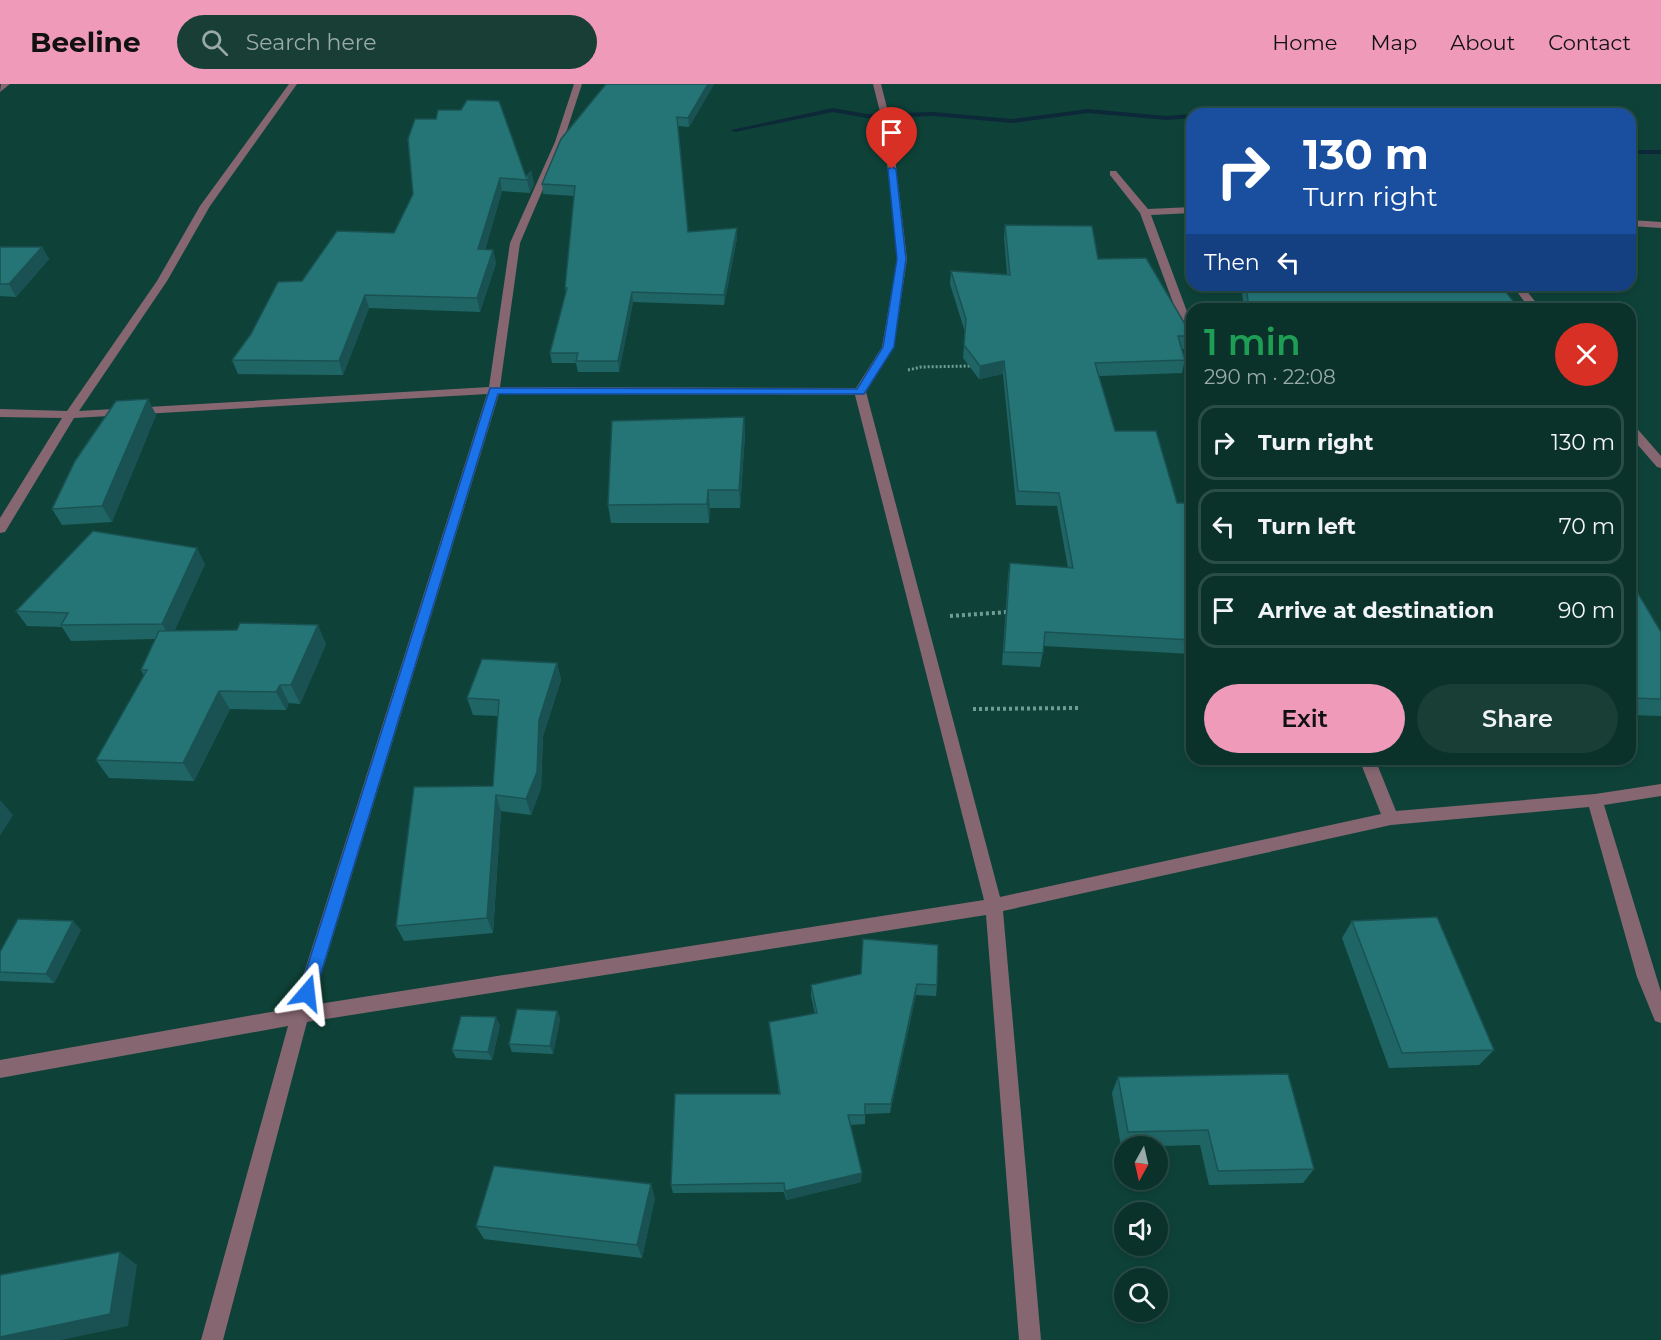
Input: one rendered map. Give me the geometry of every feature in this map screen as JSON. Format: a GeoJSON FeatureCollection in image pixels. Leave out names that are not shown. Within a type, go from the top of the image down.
{"type":"FeatureCollection","features":[{"type":"Feature","properties":{"kind":"street"},"geometry":{"type":"LineString","coordinates":[[0,89],[6,84]]}},
{"type":"Feature","properties":{"kind":"street"},"geometry":{"type":"LineString","coordinates":[[0,529],[70,415],[162,281],[205,206],[293,84]]}},
{"type":"Feature","properties":{"kind":"street"},"geometry":{"type":"LineString","coordinates":[[212,1340],[300,1015],[494,390],[515,243],[559,142],[578,84]]}},
{"type":"Feature","properties":{"kind":"street"},"geometry":{"type":"LineString","coordinates":[[877,84],[887,124],[902,259],[888,347],[860,392],[994,906],[1030,1340]]}},
{"type":"Feature","properties":{"kind":"street"},"geometry":{"type":"LineString","coordinates":[[1113,173],[1145,212],[1186,322]]}},
{"type":"Feature","properties":{"kind":"street"},"geometry":{"type":"LineString","coordinates":[[1145,212],[1186,210]]}},
{"type":"Feature","properties":{"kind":"street"},"geometry":{"type":"LineString","coordinates":[[1636,223],[1661,225]]}},
{"type":"Feature","properties":{"kind":"street"},"geometry":{"type":"LineString","coordinates":[[1522,291],[1531,303]]}},
{"type":"Feature","properties":{"kind":"street"},"geometry":{"type":"LineString","coordinates":[[0,413],[70,415],[494,390],[860,392]]}},
{"type":"Feature","properties":{"kind":"street"},"geometry":{"type":"LineString","coordinates":[[1636,435],[1661,464]]}},
{"type":"Feature","properties":{"kind":"street"},"geometry":{"type":"LineString","coordinates":[[1369,765],[1391,818]]}},
{"type":"Feature","properties":{"kind":"street"},"geometry":{"type":"LineString","coordinates":[[0,1069],[300,1015],[994,906],[1391,818],[1595,800],[1661,790]]}},
{"type":"Feature","properties":{"kind":"street"},"geometry":{"type":"LineString","coordinates":[[1595,800],[1646,977],[1661,1015]]}},
{"type":"Feature","properties":{"kind":"path"},"geometry":{"type":"LineString","coordinates":[[869,378],[921,367],[978,365]]}},
{"type":"Feature","properties":{"kind":"path"},"geometry":{"type":"LineString","coordinates":[[919,619],[1010,612]]}},
{"type":"Feature","properties":{"kind":"path"},"geometry":{"type":"LineString","coordinates":[[942,710],[1078,708]]}},
{"type":"Feature","properties":{"kind":"building"},"geometry":{"type":"Polygon","coordinates":[[[606,84],[708,84],[688,118],[677,117],[688,232],[737,228],[724,295],[632,292],[618,361],[576,361],[578,353],[550,353],[567,288],[565,288],[575,186],[542,184],[561,139],[606,84]]]}},
{"type":"Feature","properties":{"kind":"building"},"geometry":{"type":"Polygon","coordinates":[[[467,100],[499,101],[526,177],[531,171],[527,180],[500,178],[478,249],[493,250],[477,298],[365,295],[339,361],[232,360],[251,334],[278,282],[302,281],[337,231],[394,233],[413,194],[408,139],[415,119],[436,119],[438,110],[461,110],[467,100]]]}},
{"type":"Feature","properties":{"kind":"building"},"geometry":{"type":"Polygon","coordinates":[[[1005,225],[1092,226],[1098,259],[1146,258],[1186,326],[1186,336],[1178,336],[1185,360],[1095,363],[1115,431],[1156,431],[1177,503],[1186,503],[1186,640],[1045,632],[1043,653],[1004,652],[1010,563],[1073,568],[1059,493],[1018,491],[1004,361],[980,366],[964,345],[966,319],[951,271],[1010,275],[1005,225]]]}},
{"type":"Feature","properties":{"kind":"building"},"geometry":{"type":"Polygon","coordinates":[[[0,247],[42,247],[9,284],[0,284],[0,247]]]}},
{"type":"Feature","properties":{"kind":"building"},"geometry":{"type":"Polygon","coordinates":[[[1247,291],[1505,291],[1514,303],[1248,303],[1247,291]]]}},
{"type":"Feature","properties":{"kind":"building"},"geometry":{"type":"Polygon","coordinates":[[[148,399],[102,506],[52,509],[75,461],[116,401],[148,399]]]}},
{"type":"Feature","properties":{"kind":"building"},"geometry":{"type":"Polygon","coordinates":[[[744,417],[739,490],[708,490],[707,504],[608,505],[612,421],[744,417]]]}},
{"type":"Feature","properties":{"kind":"building"},"geometry":{"type":"Polygon","coordinates":[[[93,531],[197,548],[162,624],[61,625],[68,613],[16,611],[93,531]]]}},
{"type":"Feature","properties":{"kind":"building"},"geometry":{"type":"Polygon","coordinates":[[[1636,590],[1661,632],[1661,699],[1636,698],[1636,590]]]}},
{"type":"Feature","properties":{"kind":"building"},"geometry":{"type":"Polygon","coordinates":[[[240,623],[318,625],[291,685],[280,685],[276,692],[219,691],[183,763],[96,760],[147,670],[141,670],[159,631],[237,630],[240,623]]]}},
{"type":"Feature","properties":{"kind":"building"},"geometry":{"type":"Polygon","coordinates":[[[482,659],[557,663],[539,720],[537,772],[526,799],[496,795],[487,918],[396,926],[414,787],[493,786],[499,700],[467,698],[482,659]]]}},
{"type":"Feature","properties":{"kind":"building"},"geometry":{"type":"Polygon","coordinates":[[[1437,917],[1494,1050],[1402,1053],[1352,921],[1437,917]]]}},
{"type":"Feature","properties":{"kind":"building"},"geometry":{"type":"Polygon","coordinates":[[[18,919],[73,921],[46,974],[0,972],[0,952],[18,919]]]}},
{"type":"Feature","properties":{"kind":"building"},"geometry":{"type":"Polygon","coordinates":[[[863,939],[938,945],[937,985],[917,984],[891,1104],[865,1104],[865,1115],[848,1115],[862,1173],[785,1191],[784,1183],[671,1185],[675,1094],[780,1094],[769,1022],[817,1013],[811,985],[861,974],[863,939]]]}},
{"type":"Feature","properties":{"kind":"building"},"geometry":{"type":"Polygon","coordinates":[[[517,1009],[557,1011],[550,1046],[509,1044],[517,1009]]]}},
{"type":"Feature","properties":{"kind":"building"},"geometry":{"type":"Polygon","coordinates":[[[461,1016],[496,1017],[488,1052],[452,1050],[461,1016]]]}},
{"type":"Feature","properties":{"kind":"building"},"geometry":{"type":"Polygon","coordinates":[[[1288,1074],[1314,1169],[1218,1171],[1208,1130],[1128,1132],[1118,1077],[1288,1074]]]}},
{"type":"Feature","properties":{"kind":"building"},"geometry":{"type":"Polygon","coordinates":[[[494,1166],[651,1184],[637,1245],[476,1226],[494,1166]]]}},
{"type":"Feature","properties":{"kind":"building"},"geometry":{"type":"Polygon","coordinates":[[[120,1252],[110,1314],[0,1337],[0,1275],[120,1252]]]}},
{"type":"Feature","properties":{"kind":"waterway"},"geometry":{"type":"LineString","coordinates":[[735,130],[833,110],[867,116],[934,114],[1012,121],[1088,111],[1167,118],[1186,116]]}},
{"type":"Feature","properties":{"kind":"waterway"},"geometry":{"type":"LineString","coordinates":[[1636,152],[1661,152]]}},
{"type":"Feature","properties":{"kind":"route"},"geometry":{"type":"LineString","coordinates":[[307,993],[494,390],[860,392],[888,347],[902,259],[892,169]]}}]}
